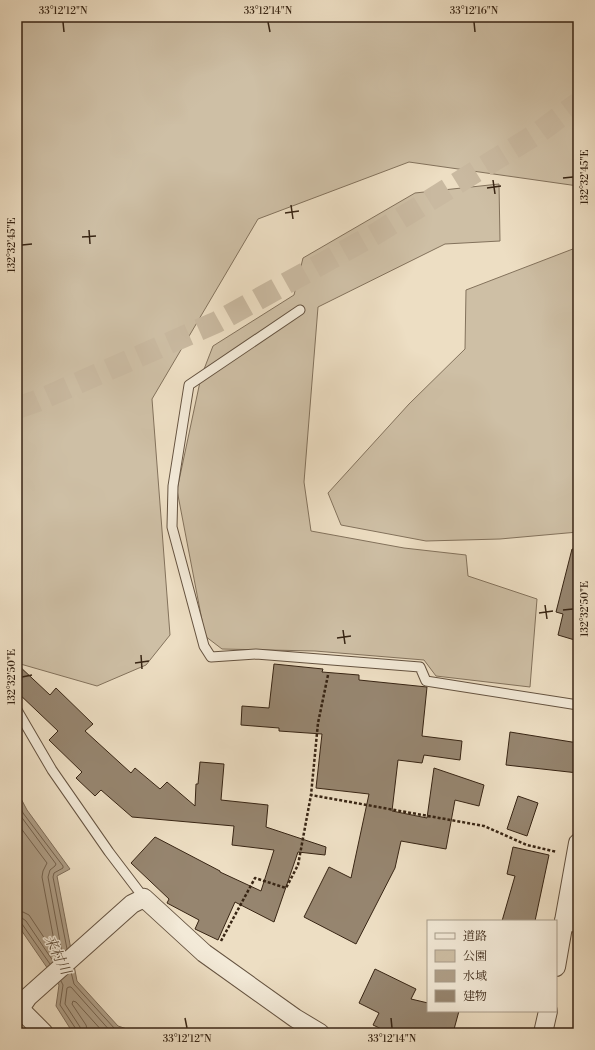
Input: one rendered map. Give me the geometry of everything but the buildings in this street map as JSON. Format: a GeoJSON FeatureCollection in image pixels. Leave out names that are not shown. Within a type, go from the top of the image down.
{"type":"FeatureCollection","features":[{"type":"Feature","properties":{"kind":"street"},"geometry":{"type":"LineString","coordinates":[[557,964],[571,922],[577,850]]}},
{"type":"Feature","properties":{"kind":"street"},"geometry":{"type":"LineString","coordinates":[[44,1033],[20,1006],[138,901],[212,959],[295,1018],[320,1033]]}},
{"type":"Feature","properties":{"kind":"street"},"geometry":{"type":"LineString","coordinates":[[544,1033],[548,1012]]}},
{"type":"Feature","properties":{"kind":"lane"},"geometry":{"type":"LineString","coordinates":[[300,310],[190,385],[173,486],[172,527],[204,646],[211,657],[256,654],[420,667],[426,681],[578,705]]}},
{"type":"Feature","properties":{"kind":"lane"},"geometry":{"type":"LineString","coordinates":[[17,710],[52,770],[109,852],[138,901]]}},
{"type":"Feature","properties":{"kind":"path"},"geometry":{"type":"LineString","coordinates":[[212,959],[254,878],[286,888],[298,865],[311,795],[318,723],[331,660]]}},
{"type":"Feature","properties":{"kind":"path"},"geometry":{"type":"LineString","coordinates":[[311,795],[484,826],[527,845],[577,850]]}},
{"type":"Feature","properties":{"kind":"green space"},"geometry":{"type":"Polygon","coordinates":[[[17,17],[578,17],[578,186],[409,162],[258,219],[152,399],[170,635],[146,665],[97,686],[17,663],[17,17]]]}},
{"type":"Feature","properties":{"kind":"green space"},"geometry":{"type":"Polygon","coordinates":[[[499,184],[500,241],[445,244],[318,307],[304,482],[311,531],[404,548],[466,555],[468,576],[537,599],[530,687],[436,676],[424,660],[315,651],[222,649],[205,636],[177,490],[201,377],[213,346],[294,295],[303,258],[415,193],[499,184]]]}},
{"type":"Feature","properties":{"kind":"green space"},"geometry":{"type":"Polygon","coordinates":[[[578,247],[578,532],[500,539],[426,541],[341,525],[328,493],[409,404],[465,349],[466,290],[578,247]]]}},
{"type":"Feature","properties":{"kind":"water","name":"来村川"},"geometry":{"type":"Polygon","coordinates":[[[17,791],[27,810],[70,869],[57,876],[77,981],[118,1026],[139,1033],[73,1033],[56,1006],[59,985],[17,924],[17,791]]]}},
{"type":"Feature","properties":{"kind":"tunnel"},"geometry":{"type":"LineString","coordinates":[[17,408],[37,401],[217,322],[377,233],[538,133],[578,103]]}}]}
